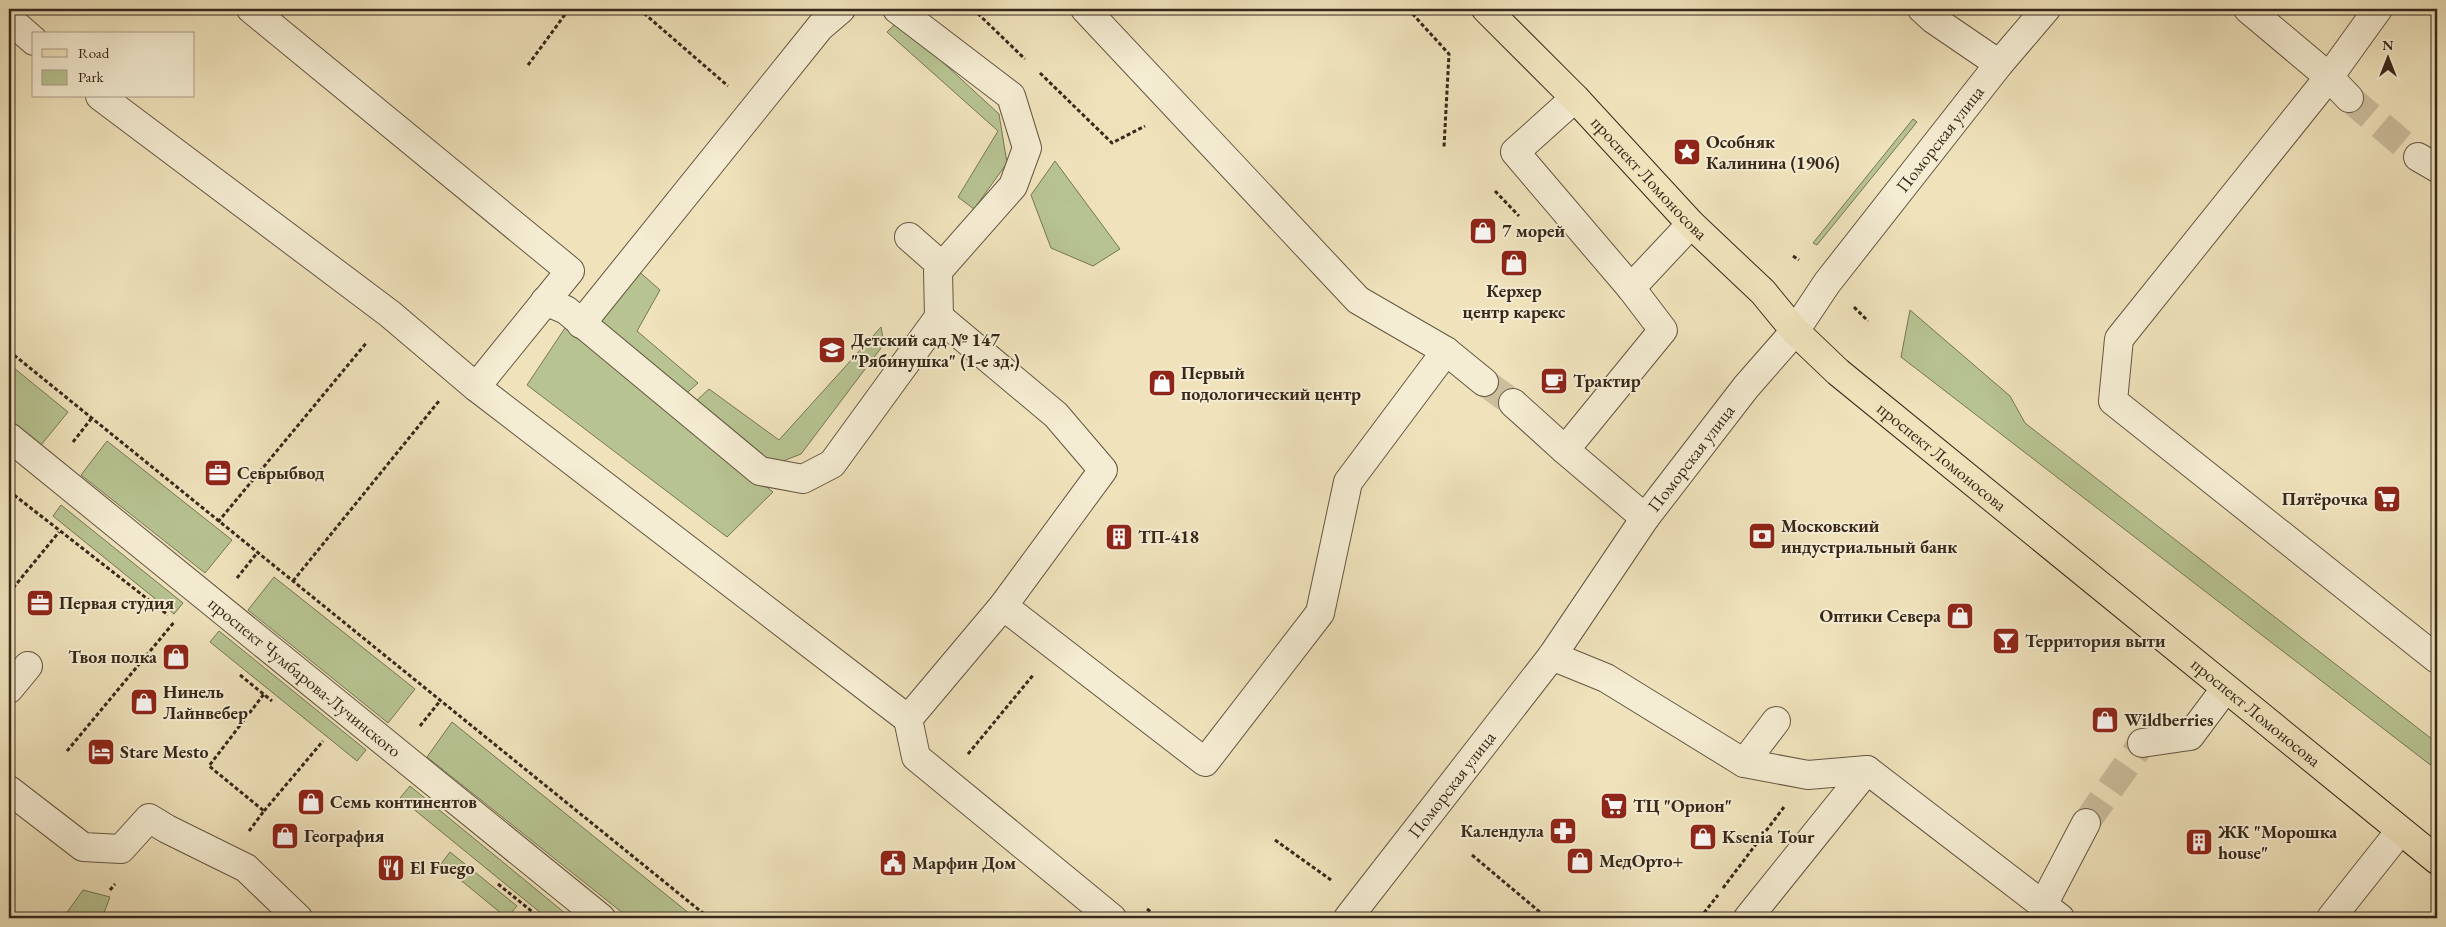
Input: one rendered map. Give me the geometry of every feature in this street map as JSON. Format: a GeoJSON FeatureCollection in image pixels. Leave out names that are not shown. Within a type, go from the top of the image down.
{"type":"FeatureCollection","features":[{"type":"Feature","properties":{"kind":"main road","name":"проспект Ломоносова"},"geometry":{"type":"LineString","coordinates":[[1494,11],[1691,224],[1763,292],[1796,331],[1838,372],[2400,832],[2437,860]]}},
{"type":"Feature","properties":{"kind":"street"},"geometry":{"type":"LineString","coordinates":[[251,9],[570,271],[545,301],[469,381]]}},
{"type":"Feature","properties":{"kind":"street"},"geometry":{"type":"LineString","coordinates":[[580,324],[820,27],[841,9]]}},
{"type":"Feature","properties":{"kind":"street"},"geometry":{"type":"LineString","coordinates":[[545,301],[566,310],[580,324],[760,471],[803,480],[832,464],[939,317],[938,271],[1013,186],[1027,148],[1011,96],[897,9]]}},
{"type":"Feature","properties":{"kind":"street"},"geometry":{"type":"LineString","coordinates":[[1085,9],[1358,300],[1446,351],[1484,382]]}},
{"type":"Feature","properties":{"kind":"street"},"geometry":{"type":"LineString","coordinates":[[1922,9],[1933,19],[1999,64]]}},
{"type":"Feature","properties":{"kind":"street","name":"Поморская улица"},"geometry":{"type":"LineString","coordinates":[[1348,918],[1552,656],[1645,518],[1746,387],[1796,331],[1827,283],[1999,64],[2046,9]]}},
{"type":"Feature","properties":{"kind":"street"},"geometry":{"type":"LineString","coordinates":[[2248,9],[2329,77],[2349,98]]}},
{"type":"Feature","properties":{"kind":"street"},"geometry":{"type":"LineString","coordinates":[[2378,9],[2329,77],[2119,339],[2112,401],[2437,659]]}},
{"type":"Feature","properties":{"kind":"street"},"geometry":{"type":"LineString","coordinates":[[9,20],[32,39]]}},
{"type":"Feature","properties":{"kind":"street"},"geometry":{"type":"LineString","coordinates":[[103,98],[390,314],[469,381],[908,718],[916,757],[1112,918]]}},
{"type":"Feature","properties":{"kind":"street"},"geometry":{"type":"LineString","coordinates":[[1565,450],[1663,330],[1631,288],[1515,152],[1575,98]]}},
{"type":"Feature","properties":{"kind":"street"},"geometry":{"type":"LineString","coordinates":[[1631,288],[1691,224]]}},
{"type":"Feature","properties":{"kind":"street"},"geometry":{"type":"LineString","coordinates":[[909,237],[942,266]]}},
{"type":"Feature","properties":{"kind":"street"},"geometry":{"type":"LineString","coordinates":[[908,718],[1004,606],[1103,470],[1056,415],[939,317]]}},
{"type":"Feature","properties":{"kind":"street"},"geometry":{"type":"LineString","coordinates":[[1004,606],[1205,762],[1320,613],[1348,482],[1446,351]]}},
{"type":"Feature","properties":{"kind":"street"},"geometry":{"type":"LineString","coordinates":[[1513,402],[1565,450],[1645,518]]}},
{"type":"Feature","properties":{"kind":"street","name":"проспект Чумбарова-Лучинского"},"geometry":{"type":"LineString","coordinates":[[9,438],[601,918]]}},
{"type":"Feature","properties":{"kind":"street"},"geometry":{"type":"LineString","coordinates":[[1552,656],[1606,678],[1744,763],[1808,775],[1867,770],[2052,912],[2086,823]]}},
{"type":"Feature","properties":{"kind":"street"},"geometry":{"type":"LineString","coordinates":[[9,689],[28,666]]}},
{"type":"Feature","properties":{"kind":"street"},"geometry":{"type":"LineString","coordinates":[[2142,743],[2190,736],[2225,689]]}},
{"type":"Feature","properties":{"kind":"street"},"geometry":{"type":"LineString","coordinates":[[1744,763],[1776,721]]}},
{"type":"Feature","properties":{"kind":"street"},"geometry":{"type":"LineString","coordinates":[[1748,918],[1867,770]]}},
{"type":"Feature","properties":{"kind":"street"},"geometry":{"type":"LineString","coordinates":[[9,790],[83,847],[121,849],[150,818],[167,829],[228,857],[246,868],[298,918]]}},
{"type":"Feature","properties":{"kind":"street"},"geometry":{"type":"LineString","coordinates":[[2331,918],[2400,832]]}},
{"type":"Feature","properties":{"kind":"path"},"geometry":{"type":"LineString","coordinates":[[528,65],[569,9]]}},
{"type":"Feature","properties":{"kind":"path"},"geometry":{"type":"LineString","coordinates":[[639,9],[755,109]]}},
{"type":"Feature","properties":{"kind":"path"},"geometry":{"type":"LineString","coordinates":[[974,9],[1029,62]]}},
{"type":"Feature","properties":{"kind":"path"},"geometry":{"type":"LineString","coordinates":[[1408,9],[1450,54],[1444,147]]}},
{"type":"Feature","properties":{"kind":"path"},"geometry":{"type":"LineString","coordinates":[[1036,69],[1112,143],[1179,109]]}},
{"type":"Feature","properties":{"kind":"path"},"geometry":{"type":"LineString","coordinates":[[1495,191],[1521,218]]}},
{"type":"Feature","properties":{"kind":"path"},"geometry":{"type":"LineString","coordinates":[[1852,306],[1868,321]]}},
{"type":"Feature","properties":{"kind":"path"},"geometry":{"type":"LineString","coordinates":[[218,522],[390,314]]}},
{"type":"Feature","properties":{"kind":"path"},"geometry":{"type":"LineString","coordinates":[[9,351],[709,918]]}},
{"type":"Feature","properties":{"kind":"path"},"geometry":{"type":"LineString","coordinates":[[293,581],[469,381]]}},
{"type":"Feature","properties":{"kind":"path"},"geometry":{"type":"LineString","coordinates":[[9,491],[180,625]]}},
{"type":"Feature","properties":{"kind":"path"},"geometry":{"type":"LineString","coordinates":[[9,593],[59,532]]}},
{"type":"Feature","properties":{"kind":"path"},"geometry":{"type":"LineString","coordinates":[[68,751],[174,621]]}},
{"type":"Feature","properties":{"kind":"path"},"geometry":{"type":"LineString","coordinates":[[964,758],[1038,669]]}},
{"type":"Feature","properties":{"kind":"path"},"geometry":{"type":"LineString","coordinates":[[235,670],[279,706]]}},
{"type":"Feature","properties":{"kind":"path"},"geometry":{"type":"LineString","coordinates":[[264,694],[209,766],[264,811]]}},
{"type":"Feature","properties":{"kind":"path"},"geometry":{"type":"LineString","coordinates":[[316,736],[330,747]]}},
{"type":"Feature","properties":{"kind":"path"},"geometry":{"type":"LineString","coordinates":[[228,857],[323,741]]}},
{"type":"Feature","properties":{"kind":"path"},"geometry":{"type":"LineString","coordinates":[[1700,918],[1808,775]]}},
{"type":"Feature","properties":{"kind":"path"},"geometry":{"type":"LineString","coordinates":[[1275,840],[1331,880]]}},
{"type":"Feature","properties":{"kind":"path"},"geometry":{"type":"LineString","coordinates":[[1472,855],[1547,918]]}},
{"type":"Feature","properties":{"kind":"path"},"geometry":{"type":"LineString","coordinates":[[494,881],[540,918]]}},
{"type":"Feature","properties":{"kind":"green space"},"geometry":{"type":"Polygon","coordinates":[[[898,21],[999,114],[1007,163],[974,209],[958,197],[998,131],[887,32],[898,21]]]}},
{"type":"Feature","properties":{"kind":"green space"},"geometry":{"type":"Polygon","coordinates":[[[1913,119],[1917,122],[1817,245],[1813,243],[1913,119]]]}},
{"type":"Feature","properties":{"kind":"green space"},"geometry":{"type":"Polygon","coordinates":[[[1055,161],[1120,249],[1093,266],[1051,248],[1031,195],[1055,161]]]}},
{"type":"Feature","properties":{"kind":"green space"},"geometry":{"type":"Polygon","coordinates":[[[635,268],[660,290],[637,331],[698,383],[681,398],[591,319],[635,268]]]}},
{"type":"Feature","properties":{"kind":"green space"},"geometry":{"type":"Polygon","coordinates":[[[1910,310],[2010,396],[2025,423],[2437,743],[2437,770],[1901,357],[1910,310]]]}},
{"type":"Feature","properties":{"kind":"green space"},"geometry":{"type":"Polygon","coordinates":[[[881,327],[884,344],[801,454],[778,463],[747,451],[694,403],[709,389],[779,440],[881,327]]]}},
{"type":"Feature","properties":{"kind":"green space"},"geometry":{"type":"Polygon","coordinates":[[[565,328],[773,492],[727,537],[527,385],[565,328]]]}},
{"type":"Feature","properties":{"kind":"green space"},"geometry":{"type":"Polygon","coordinates":[[[9,364],[68,412],[41,445],[9,419],[9,364]]]}},
{"type":"Feature","properties":{"kind":"green space"},"geometry":{"type":"Polygon","coordinates":[[[107,441],[232,540],[205,573],[81,475],[107,441]]]}},
{"type":"Feature","properties":{"kind":"green space"},"geometry":{"type":"Polygon","coordinates":[[[61,505],[183,603],[174,614],[53,516],[61,505]]]}},
{"type":"Feature","properties":{"kind":"green space"},"geometry":{"type":"Polygon","coordinates":[[[274,577],[415,689],[388,723],[248,610],[274,577]]]}},
{"type":"Feature","properties":{"kind":"green space"},"geometry":{"type":"Polygon","coordinates":[[[219,631],[366,750],[357,761],[210,642],[219,631]]]}},
{"type":"Feature","properties":{"kind":"green space"},"geometry":{"type":"Polygon","coordinates":[[[452,722],[695,918],[629,918],[427,757],[452,722]]]}},
{"type":"Feature","properties":{"kind":"green space"},"geometry":{"type":"Polygon","coordinates":[[[410,786],[571,918],[547,918],[400,798],[410,786]]]}},
{"type":"Feature","properties":{"kind":"green space"},"geometry":{"type":"Polygon","coordinates":[[[450,852],[517,906],[507,918],[441,864],[450,852]]]}},
{"type":"Feature","properties":{"kind":"green space"},"geometry":{"type":"Polygon","coordinates":[[[83,890],[110,897],[102,918],[63,918],[83,890]]]}},
{"type":"Feature","properties":{"kind":"tunnel"},"geometry":{"type":"LineString","coordinates":[[2349,98],[2418,157]]}},
{"type":"Feature","properties":{"kind":"tunnel"},"geometry":{"type":"LineString","coordinates":[[1484,382],[1513,403]]}},
{"type":"Feature","properties":{"kind":"tunnel"},"geometry":{"type":"LineString","coordinates":[[2086,823],[2142,743]]}},
{"type":"Feature","properties":{"kind":"place","name":"Особняк Калинина (1906)"},"geometry":{"type":"Point","coordinates":[1687,152]}},
{"type":"Feature","properties":{"kind":"place","name":"7 морей"},"geometry":{"type":"Point","coordinates":[1483,231]}},
{"type":"Feature","properties":{"kind":"place","name":"Керхер центр карекс"},"geometry":{"type":"Point","coordinates":[1514,263]}},
{"type":"Feature","properties":{"kind":"place","name":"Детский сад № 147 \"Рябинушка\" (1-е зд.)"},"geometry":{"type":"Point","coordinates":[832,350]}},
{"type":"Feature","properties":{"kind":"place","name":"Трактир"},"geometry":{"type":"Point","coordinates":[1554,381]}},
{"type":"Feature","properties":{"kind":"place","name":"Первый подологический центр"},"geometry":{"type":"Point","coordinates":[1162,383]}},
{"type":"Feature","properties":{"kind":"place","name":"Севрыбвод"},"geometry":{"type":"Point","coordinates":[218,473]}},
{"type":"Feature","properties":{"kind":"place","name":"Пятёрочка"},"geometry":{"type":"Point","coordinates":[2387,499]}},
{"type":"Feature","properties":{"kind":"place","name":"Московский индустриальный банк"},"geometry":{"type":"Point","coordinates":[1762,536]}},
{"type":"Feature","properties":{"kind":"place","name":"ТП-418"},"geometry":{"type":"Point","coordinates":[1119,537]}},
{"type":"Feature","properties":{"kind":"place","name":"Первая студия"},"geometry":{"type":"Point","coordinates":[40,603]}},
{"type":"Feature","properties":{"kind":"place","name":"Оптики Севера"},"geometry":{"type":"Point","coordinates":[1960,616]}},
{"type":"Feature","properties":{"kind":"place","name":"Территория выти"},"geometry":{"type":"Point","coordinates":[2006,641]}},
{"type":"Feature","properties":{"kind":"place","name":"Твоя полка"},"geometry":{"type":"Point","coordinates":[176,657]}},
{"type":"Feature","properties":{"kind":"place","name":"Нинель Лайнвебер"},"geometry":{"type":"Point","coordinates":[144,702]}},
{"type":"Feature","properties":{"kind":"place","name":"Wildberries"},"geometry":{"type":"Point","coordinates":[2105,720]}},
{"type":"Feature","properties":{"kind":"place","name":"Stare Mesto"},"geometry":{"type":"Point","coordinates":[101,752]}},
{"type":"Feature","properties":{"kind":"place","name":"Семь континентов"},"geometry":{"type":"Point","coordinates":[311,802]}},
{"type":"Feature","properties":{"kind":"place","name":"ТЦ \"Орион\""},"geometry":{"type":"Point","coordinates":[1614,806]}},
{"type":"Feature","properties":{"kind":"place","name":"Календула"},"geometry":{"type":"Point","coordinates":[1563,831]}},
{"type":"Feature","properties":{"kind":"place","name":"География"},"geometry":{"type":"Point","coordinates":[285,836]}},
{"type":"Feature","properties":{"kind":"place","name":"Ksenia Tour"},"geometry":{"type":"Point","coordinates":[1703,837]}},
{"type":"Feature","properties":{"kind":"place","name":"ЖК \"Морошка house\""},"geometry":{"type":"Point","coordinates":[2199,842]}},
{"type":"Feature","properties":{"kind":"place","name":"МедОрто+"},"geometry":{"type":"Point","coordinates":[1580,861]}},
{"type":"Feature","properties":{"kind":"place","name":"Марфин Дом"},"geometry":{"type":"Point","coordinates":[893,863]}},
{"type":"Feature","properties":{"kind":"place","name":"El Fuego"},"geometry":{"type":"Point","coordinates":[391,868]}}]}
